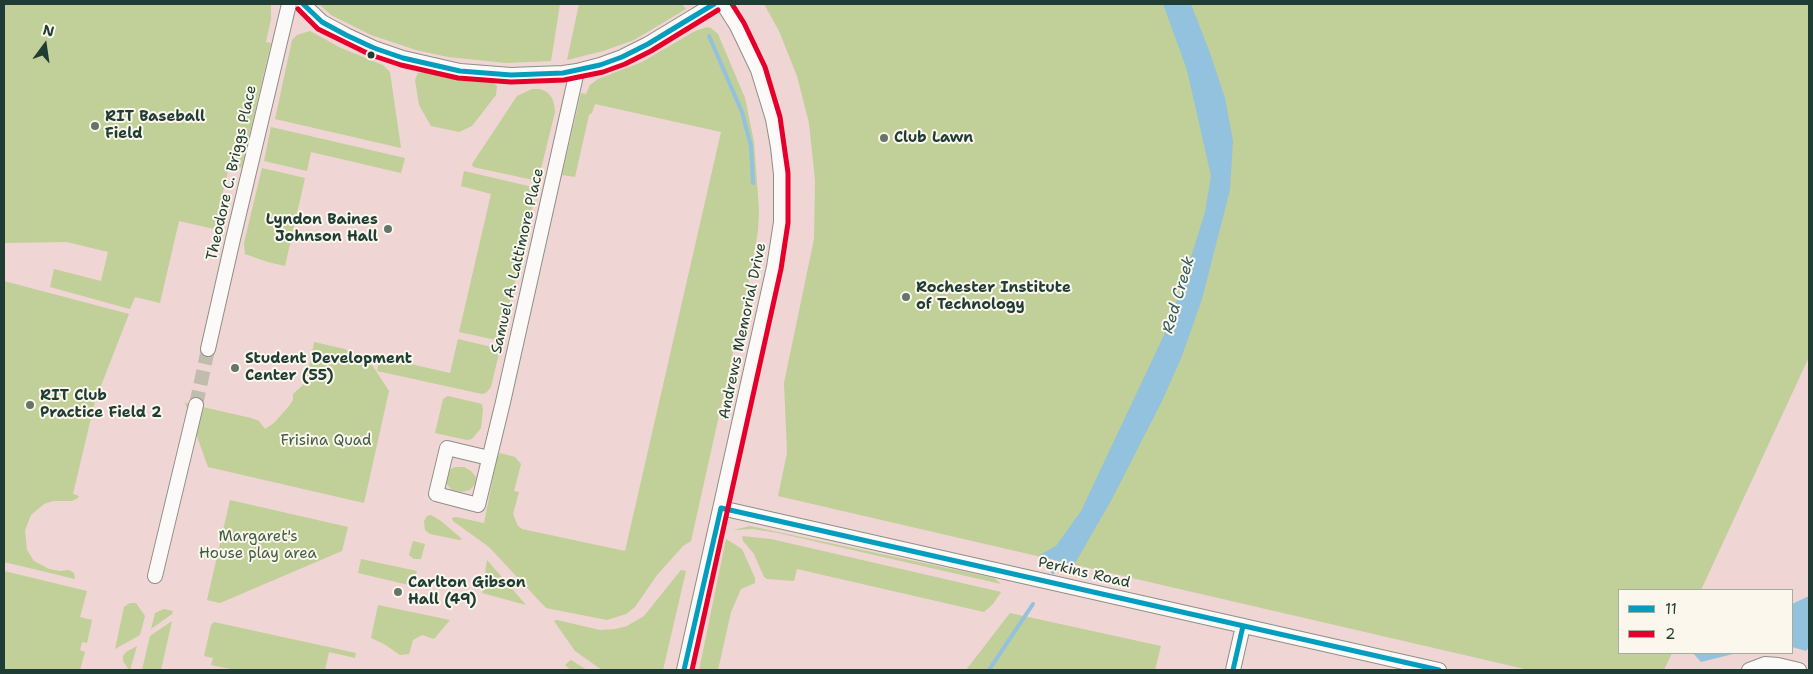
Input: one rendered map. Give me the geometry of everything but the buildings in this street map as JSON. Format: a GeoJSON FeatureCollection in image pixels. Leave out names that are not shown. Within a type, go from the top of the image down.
{"type":"FeatureCollection","features":[{"type":"Feature","properties":{"kind":"street","name":"Theodore C. Briggs Place"},"geometry":{"type":"LineString","coordinates":[[208,350],[289,4]]}},
{"type":"Feature","properties":{"kind":"street"},"geometry":{"type":"LineString","coordinates":[[303,4],[322,22],[374,48],[460,71],[510,75],[577,71],[622,57],[648,44],[714,4]]}},
{"type":"Feature","properties":{"kind":"street","name":"Andrews Memorial Drive"},"geometry":{"type":"LineString","coordinates":[[684,670],[774,267],[782,201],[778,147],[765,92],[748,49],[723,4]]}},
{"type":"Feature","properties":{"kind":"street","name":"Samuel A. Lattimore Place"},"geometry":{"type":"LineString","coordinates":[[489,458],[447,448],[436,494],[478,505],[489,458],[577,71]]}},
{"type":"Feature","properties":{"kind":"street"},"geometry":{"type":"LineString","coordinates":[[156,576],[196,405]]}},
{"type":"Feature","properties":{"kind":"street","name":"Perkins Road"},"geometry":{"type":"LineString","coordinates":[[721,508],[1439,670]]}},
{"type":"Feature","properties":{"kind":"street"},"geometry":{"type":"LineString","coordinates":[[1233,670],[1243,626]]}},
{"type":"Feature","properties":{"kind":"street"},"geometry":{"type":"LineString","coordinates":[[1749,670],[1765,664],[1799,670]]}},
{"type":"Feature","properties":{"kind":"shaded area","name":"Rochester Institute of Technology"},"geometry":{"type":"Polygon","coordinates":[[[4,4],[1809,4],[1809,670],[4,670],[4,4]]]}},
{"type":"Feature","properties":{"kind":"green space","name":"RIT Baseball Field"},"geometry":{"type":"Polygon","coordinates":[[[4,4],[271,4],[271,19],[266,42],[271,43],[242,166],[239,169],[229,167],[214,229],[179,221],[160,303],[135,297],[130,309],[50,287],[54,269],[101,281],[108,252],[67,242],[4,243],[4,4]]]}},
{"type":"Feature","properties":{"kind":"green space"},"geometry":{"type":"Polygon","coordinates":[[[319,4],[560,4],[551,61],[506,63],[448,57],[416,50],[371,35],[331,15],[319,4]]]}},
{"type":"Feature","properties":{"kind":"green space"},"geometry":{"type":"Polygon","coordinates":[[[579,4],[682,4],[686,9],[634,40],[603,51],[567,60],[579,4]]]}},
{"type":"Feature","properties":{"kind":"green space"},"geometry":{"type":"Polygon","coordinates":[[[764,4],[1809,4],[1809,357],[1701,589],[1618,589],[1618,654],[1672,654],[1664,670],[1529,670],[778,496],[787,453],[784,383],[814,239],[815,180],[809,123],[797,76],[779,31],[764,4]]]}},
{"type":"Feature","properties":{"kind":"green space"},"geometry":{"type":"Polygon","coordinates":[[[707,27],[718,34],[745,98],[754,142],[759,210],[758,231],[751,272],[691,541],[683,546],[657,575],[635,607],[626,614],[607,620],[546,608],[489,547],[453,521],[452,518],[456,517],[484,523],[497,458],[500,453],[515,457],[521,464],[514,491],[519,492],[513,514],[518,526],[522,529],[625,551],[721,132],[595,104],[592,113],[589,115],[575,177],[562,175],[581,93],[586,94],[590,85],[598,79],[642,62],[695,31],[707,27]]]}},
{"type":"Feature","properties":{"kind":"green space"},"geometry":{"type":"Polygon","coordinates":[[[310,31],[341,48],[383,65],[390,72],[401,148],[275,119],[292,40],[297,35],[310,31]]]}},
{"type":"Feature","properties":{"kind":"green space"},"geometry":{"type":"Polygon","coordinates":[[[424,72],[490,81],[497,86],[496,95],[472,126],[459,132],[431,126],[419,105],[415,80],[418,73],[424,72]]]}},
{"type":"Feature","properties":{"kind":"green space"},"geometry":{"type":"Polygon","coordinates":[[[532,89],[540,89],[547,92],[552,98],[555,112],[538,181],[473,167],[472,164],[517,96],[532,89]]]}},
{"type":"Feature","properties":{"kind":"green space"},"geometry":{"type":"Polygon","coordinates":[[[271,127],[405,158],[401,173],[311,152],[307,171],[264,161],[271,127]]]}},
{"type":"Feature","properties":{"kind":"green space"},"geometry":{"type":"Polygon","coordinates":[[[262,168],[305,178],[285,266],[245,254],[244,243],[262,168]]]}},
{"type":"Feature","properties":{"kind":"green space"},"geometry":{"type":"Polygon","coordinates":[[[464,171],[537,188],[501,341],[459,332],[491,194],[461,186],[464,171]]]}},
{"type":"Feature","properties":{"kind":"green space"},"geometry":{"type":"Polygon","coordinates":[[[4,281],[129,314],[95,401],[73,494],[79,496],[72,501],[53,501],[44,504],[31,515],[25,530],[27,550],[34,561],[49,569],[69,570],[74,573],[75,579],[4,562],[4,281]]]}},
{"type":"Feature","properties":{"kind":"green space"},"geometry":{"type":"Polygon","coordinates":[[[458,339],[500,349],[491,387],[486,393],[482,394],[377,371],[380,357],[450,373],[458,339]]]}},
{"type":"Feature","properties":{"kind":"green space","name":"Frisina Quad"},"geometry":{"type":"Polygon","coordinates":[[[314,342],[345,349],[372,365],[389,391],[364,503],[208,467],[185,403],[251,418],[259,421],[265,429],[274,423],[289,406],[293,400],[293,394],[302,386],[311,360],[314,342]]]}},
{"type":"Feature","properties":{"kind":"green space"},"geometry":{"type":"Polygon","coordinates":[[[448,396],[482,404],[481,428],[472,439],[467,440],[435,433],[443,399],[448,396]]]}},
{"type":"Feature","properties":{"kind":"green space"},"geometry":{"type":"Polygon","coordinates":[[[455,467],[464,467],[476,477],[475,484],[470,490],[461,492],[452,490],[444,481],[447,471],[455,467]]]}},
{"type":"Feature","properties":{"kind":"green space","name":"Margaret's House play area"},"geometry":{"type":"Polygon","coordinates":[[[230,500],[348,527],[342,551],[220,603],[207,600],[230,500]]]}},
{"type":"Feature","properties":{"kind":"green space"},"geometry":{"type":"Polygon","coordinates":[[[431,515],[462,539],[430,534],[425,530],[424,521],[427,516],[431,515]]]}},
{"type":"Feature","properties":{"kind":"green space"},"geometry":{"type":"Polygon","coordinates":[[[750,526],[994,578],[1001,584],[778,533],[753,529],[733,530],[750,526]]]}},
{"type":"Feature","properties":{"kind":"green space"},"geometry":{"type":"Polygon","coordinates":[[[742,536],[771,539],[1001,592],[993,604],[984,612],[797,569],[794,581],[767,579],[764,577],[754,554],[743,541],[742,536]]]}},
{"type":"Feature","properties":{"kind":"green space"},"geometry":{"type":"Polygon","coordinates":[[[726,539],[742,549],[755,578],[755,583],[741,589],[731,612],[718,670],[699,670],[726,539]]]}},
{"type":"Feature","properties":{"kind":"green space"},"geometry":{"type":"Polygon","coordinates":[[[413,541],[425,544],[421,559],[414,559],[409,555],[413,541]]]}},
{"type":"Feature","properties":{"kind":"green space"},"geometry":{"type":"Polygon","coordinates":[[[361,559],[417,571],[413,586],[358,573],[361,559]]]}},
{"type":"Feature","properties":{"kind":"green space"},"geometry":{"type":"Polygon","coordinates":[[[487,560],[526,605],[482,593],[487,560]]]}},
{"type":"Feature","properties":{"kind":"green space"},"geometry":{"type":"Polygon","coordinates":[[[681,570],[686,571],[663,670],[602,670],[575,651],[554,621],[557,620],[600,630],[627,626],[644,616],[681,570]]]}},
{"type":"Feature","properties":{"kind":"green space"},"geometry":{"type":"Polygon","coordinates":[[[4,571],[87,591],[80,617],[92,620],[87,643],[82,642],[80,650],[85,652],[80,670],[4,670],[4,571]]]}},
{"type":"Feature","properties":{"kind":"green space"},"geometry":{"type":"Polygon","coordinates":[[[130,603],[136,603],[145,616],[140,635],[115,649],[124,607],[130,603]]]}},
{"type":"Feature","properties":{"kind":"green space"},"geometry":{"type":"Polygon","coordinates":[[[378,605],[450,620],[434,639],[422,635],[413,640],[409,654],[400,655],[371,638],[378,605]]]}},
{"type":"Feature","properties":{"kind":"green space"},"geometry":{"type":"Polygon","coordinates":[[[164,609],[173,611],[172,614],[151,629],[155,613],[164,609]]]}},
{"type":"Feature","properties":{"kind":"green space"},"geometry":{"type":"Polygon","coordinates":[[[1010,613],[1161,646],[1155,670],[966,670],[1010,613]]]}},
{"type":"Feature","properties":{"kind":"green space"},"geometry":{"type":"Polygon","coordinates":[[[172,621],[161,670],[142,670],[150,636],[172,621]]]}},
{"type":"Feature","properties":{"kind":"green space"},"geometry":{"type":"Polygon","coordinates":[[[214,622],[356,653],[355,658],[329,652],[325,670],[235,670],[211,665],[213,658],[204,656],[211,625],[214,622]]]}},
{"type":"Feature","properties":{"kind":"green space"},"geometry":{"type":"Polygon","coordinates":[[[137,646],[129,670],[123,661],[123,656],[126,652],[137,646]]]}},
{"type":"Feature","properties":{"kind":"green space"},"geometry":{"type":"Polygon","coordinates":[[[571,660],[587,670],[571,670],[565,665],[571,660]]]}},
{"type":"Feature","properties":{"kind":"water"},"geometry":{"type":"Polygon","coordinates":[[[1163,4],[1191,4],[1210,53],[1225,98],[1233,141],[1230,190],[1202,299],[1182,356],[1162,401],[1112,499],[1074,565],[1038,556],[1056,546],[1081,511],[1164,335],[1181,289],[1205,212],[1211,176],[1187,70],[1163,4]]]}},
{"type":"Feature","properties":{"kind":"water"},"geometry":{"type":"Polygon","coordinates":[[[1809,596],[1809,647],[1806,651],[1793,647],[1793,604],[1809,596]]]}},
{"type":"Feature","properties":{"kind":"water"},"geometry":{"type":"Polygon","coordinates":[[[1694,654],[1733,654],[1701,662],[1694,654]]]}},
{"type":"Feature","properties":{"kind":"waterway"},"geometry":{"type":"LineString","coordinates":[[709,36],[742,112],[751,146],[753,183]]}},
{"type":"Feature","properties":{"kind":"waterway","name":"Red Creek"},"geometry":{"type":"LineString","coordinates":[[1053,572],[1063,557]]}},
{"type":"Feature","properties":{"kind":"waterway","name":"Red Creek"},"geometry":{"type":"LineString","coordinates":[[989,670],[1033,604]]}},
{"type":"Feature","properties":{"kind":"tunnel"},"geometry":{"type":"LineString","coordinates":[[196,405],[208,349]]}},
{"type":"Feature","properties":{"kind":"transit line","name":"11"},"geometry":{"type":"LineString","coordinates":[[303,4],[322,22],[346,35],[374,48],[403,58],[460,71],[511,75],[563,73],[600,65],[648,44],[714,4]]}},
{"type":"Feature","properties":{"kind":"transit line","name":"2"},"geometry":{"type":"LineString","coordinates":[[692,670],[781,269],[788,223],[788,173],[780,117],[765,67],[744,23],[732,4]]}},
{"type":"Feature","properties":{"kind":"transit line","name":"2"},"geometry":{"type":"LineString","coordinates":[[298,9],[318,29],[371,55],[401,65],[458,78],[511,82],[564,80],[603,72],[651,51],[718,10]]}},
{"type":"Feature","properties":{"kind":"transit line","name":"11"},"geometry":{"type":"LineString","coordinates":[[684,670],[721,508],[1439,670]]}},
{"type":"Feature","properties":{"kind":"transit line","name":"11"},"geometry":{"type":"LineString","coordinates":[[1233,670],[1243,626]]}},
{"type":"Feature","properties":{"kind":"place","name":"RIT Baseball Field"},"geometry":{"type":"Point","coordinates":[95,126]}},
{"type":"Feature","properties":{"kind":"place","name":"Club Lawn"},"geometry":{"type":"Point","coordinates":[884,138]}},
{"type":"Feature","properties":{"kind":"place","name":"Lyndon Baines Johnson Hall"},"geometry":{"type":"Point","coordinates":[388,229]}},
{"type":"Feature","properties":{"kind":"place","name":"Rochester Institute of Technology"},"geometry":{"type":"Point","coordinates":[906,297]}},
{"type":"Feature","properties":{"kind":"place","name":"Student Development Center (55)"},"geometry":{"type":"Point","coordinates":[235,368]}},
{"type":"Feature","properties":{"kind":"place","name":"RIT Club Practice Field 2"},"geometry":{"type":"Point","coordinates":[30,405]}},
{"type":"Feature","properties":{"kind":"place","name":"Carlton Gibson Hall (49)"},"geometry":{"type":"Point","coordinates":[398,592]}}]}
